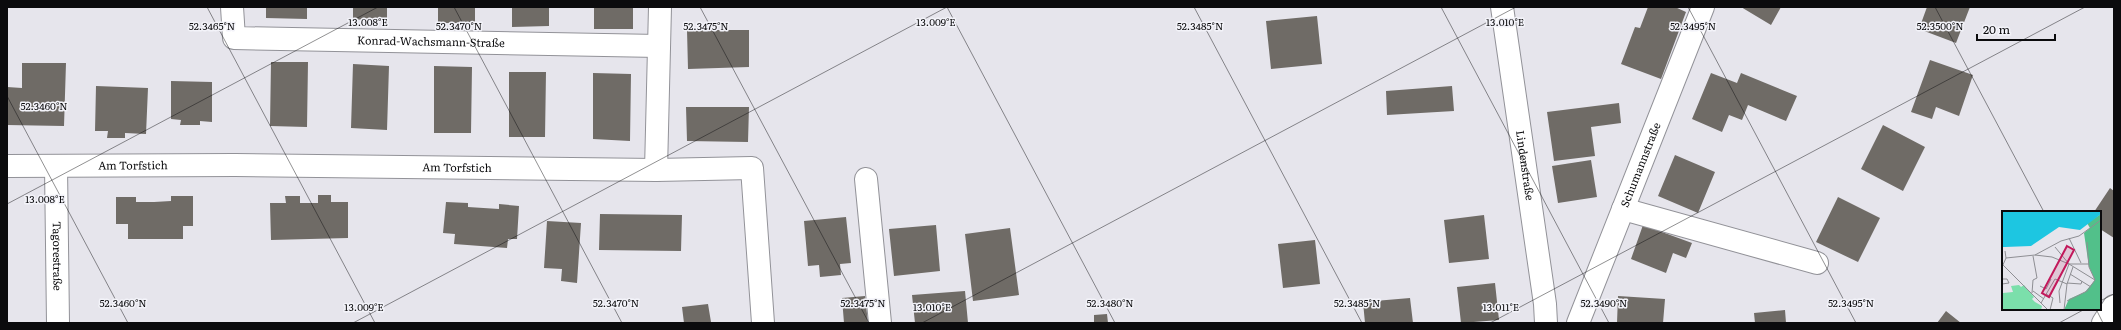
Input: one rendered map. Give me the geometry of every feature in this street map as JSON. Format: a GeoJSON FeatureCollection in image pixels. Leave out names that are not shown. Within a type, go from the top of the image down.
{"type":"FeatureCollection","features":[{"type":"Feature","properties":{"kind":"street","name":"Konrad-Wachsmann-Straße"},"geometry":{"type":"LineString","coordinates":[[232,7],[234,38],[659,46]]}},
{"type":"Feature","properties":{"kind":"street"},"geometry":{"type":"LineString","coordinates":[[656,170],[660,7]]}},
{"type":"Feature","properties":{"kind":"street","name":"Lindenstraße"},"geometry":{"type":"LineString","coordinates":[[1502,7],[1545,304],[1546,323]]}},
{"type":"Feature","properties":{"kind":"street","name":"Schumannstraße"},"geometry":{"type":"LineString","coordinates":[[1578,323],[1703,7]]}},
{"type":"Feature","properties":{"kind":"street","name":"Am Torfstich"},"geometry":{"type":"LineString","coordinates":[[7,166],[235,165],[656,170],[752,168],[763,323]]}},
{"type":"Feature","properties":{"kind":"street","name":"Tagorestraße"},"geometry":{"type":"LineString","coordinates":[[56,166],[58,323]]}},
{"type":"Feature","properties":{"kind":"street"},"geometry":{"type":"LineString","coordinates":[[866,178],[880,323]]}},
{"type":"Feature","properties":{"kind":"street"},"geometry":{"type":"LineString","coordinates":[[1623,209],[1817,263]]}},
{"type":"Feature","properties":{"kind":"street"},"geometry":{"type":"LineString","coordinates":[[2103,323],[2114,306]]}},
{"type":"Feature","properties":{"kind":"building"},"geometry":{"type":"Polygon","coordinates":[[[266,7],[307,7],[307,19],[266,18],[266,7]]]}},
{"type":"Feature","properties":{"kind":"building"},"geometry":{"type":"Polygon","coordinates":[[[353,7],[387,7],[387,22],[353,19],[353,7]]]}},
{"type":"Feature","properties":{"kind":"building"},"geometry":{"type":"Polygon","coordinates":[[[438,7],[475,7],[475,23],[438,23],[438,7]]]}},
{"type":"Feature","properties":{"kind":"building"},"geometry":{"type":"Polygon","coordinates":[[[512,7],[549,7],[549,26],[512,27],[512,7]]]}},
{"type":"Feature","properties":{"kind":"building"},"geometry":{"type":"Polygon","coordinates":[[[594,7],[633,7],[633,29],[594,29],[594,7]]]}},
{"type":"Feature","properties":{"kind":"building"},"geometry":{"type":"Polygon","coordinates":[[[1648,7],[1675,7],[1686,12],[1661,79],[1621,64],[1635,27],[1640,28],[1648,7]]]}},
{"type":"Feature","properties":{"kind":"building"},"geometry":{"type":"Polygon","coordinates":[[[1741,7],[1781,7],[1771,25],[1741,7]]]}},
{"type":"Feature","properties":{"kind":"building"},"geometry":{"type":"Polygon","coordinates":[[[1927,7],[1970,7],[1956,43],[1919,29],[1927,7]]]}},
{"type":"Feature","properties":{"kind":"building"},"geometry":{"type":"Polygon","coordinates":[[[1317,16],[1322,64],[1271,69],[1266,21],[1317,16]]]}},
{"type":"Feature","properties":{"kind":"building"},"geometry":{"type":"Polygon","coordinates":[[[687,30],[749,30],[749,67],[688,69],[687,30]]]}},
{"type":"Feature","properties":{"kind":"building"},"geometry":{"type":"Polygon","coordinates":[[[1930,60],[1973,75],[1959,116],[1936,107],[1932,119],[1911,112],[1930,60]]]}},
{"type":"Feature","properties":{"kind":"building"},"geometry":{"type":"Polygon","coordinates":[[[271,62],[308,62],[307,127],[270,126],[271,62]]]}},
{"type":"Feature","properties":{"kind":"building"},"geometry":{"type":"Polygon","coordinates":[[[22,63],[66,63],[64,126],[7,125],[7,87],[22,88],[22,63]]]}},
{"type":"Feature","properties":{"kind":"building"},"geometry":{"type":"Polygon","coordinates":[[[353,64],[389,66],[387,130],[351,128],[353,64]]]}},
{"type":"Feature","properties":{"kind":"building"},"geometry":{"type":"Polygon","coordinates":[[[434,66],[472,67],[471,133],[434,133],[434,66]]]}},
{"type":"Feature","properties":{"kind":"building"},"geometry":{"type":"Polygon","coordinates":[[[509,72],[546,72],[545,137],[509,137],[509,72]]]}},
{"type":"Feature","properties":{"kind":"building"},"geometry":{"type":"Polygon","coordinates":[[[593,73],[631,74],[630,141],[593,139],[593,73]]]}},
{"type":"Feature","properties":{"kind":"building"},"geometry":{"type":"Polygon","coordinates":[[[1711,73],[1737,83],[1741,73],[1797,96],[1786,121],[1748,105],[1742,120],[1729,115],[1722,132],[1692,119],[1711,73]]]}},
{"type":"Feature","properties":{"kind":"building"},"geometry":{"type":"Polygon","coordinates":[[[171,81],[212,82],[212,122],[200,121],[200,125],[180,125],[181,120],[171,119],[171,81]]]}},
{"type":"Feature","properties":{"kind":"building"},"geometry":{"type":"Polygon","coordinates":[[[96,86],[148,88],[146,134],[125,133],[125,138],[107,138],[108,131],[95,131],[96,86]]]}},
{"type":"Feature","properties":{"kind":"building"},"geometry":{"type":"Polygon","coordinates":[[[1452,86],[1454,111],[1387,115],[1386,91],[1452,86]]]}},
{"type":"Feature","properties":{"kind":"building"},"geometry":{"type":"Polygon","coordinates":[[[1619,103],[1621,123],[1591,127],[1595,156],[1554,161],[1547,112],[1619,103]]]}},
{"type":"Feature","properties":{"kind":"building"},"geometry":{"type":"Polygon","coordinates":[[[686,107],[749,107],[748,142],[687,141],[686,107]]]}},
{"type":"Feature","properties":{"kind":"building"},"geometry":{"type":"Polygon","coordinates":[[[1883,125],[1925,147],[1903,191],[1861,169],[1883,125]]]}},
{"type":"Feature","properties":{"kind":"building"},"geometry":{"type":"Polygon","coordinates":[[[1675,155],[1715,172],[1698,213],[1658,196],[1675,155]]]}},
{"type":"Feature","properties":{"kind":"building"},"geometry":{"type":"Polygon","coordinates":[[[1591,160],[1597,197],[1558,203],[1552,166],[1591,160]]]}},
{"type":"Feature","properties":{"kind":"building"},"geometry":{"type":"Polygon","coordinates":[[[2110,188],[2114,191],[2114,238],[2101,230],[2101,211],[2095,211],[2110,188]]]}},
{"type":"Feature","properties":{"kind":"building"},"geometry":{"type":"Polygon","coordinates":[[[318,195],[331,195],[331,202],[348,202],[348,238],[271,240],[270,203],[286,203],[285,196],[300,196],[300,203],[318,203],[318,195]]]}},
{"type":"Feature","properties":{"kind":"building"},"geometry":{"type":"Polygon","coordinates":[[[171,196],[193,196],[193,226],[183,226],[183,239],[128,239],[128,224],[116,224],[116,197],[136,197],[136,202],[154,202],[171,201],[171,196]]]}},
{"type":"Feature","properties":{"kind":"building"},"geometry":{"type":"Polygon","coordinates":[[[1838,197],[1880,218],[1858,262],[1816,242],[1838,197]]]}},
{"type":"Feature","properties":{"kind":"building"},"geometry":{"type":"Polygon","coordinates":[[[446,202],[468,203],[468,207],[499,209],[499,204],[519,206],[517,239],[508,239],[507,248],[454,244],[455,234],[443,233],[446,202]]]}},
{"type":"Feature","properties":{"kind":"building"},"geometry":{"type":"Polygon","coordinates":[[[600,214],[682,215],[681,251],[599,250],[600,214]]]}},
{"type":"Feature","properties":{"kind":"building"},"geometry":{"type":"Polygon","coordinates":[[[1484,215],[1489,259],[1449,263],[1444,220],[1484,215]]]}},
{"type":"Feature","properties":{"kind":"building"},"geometry":{"type":"Polygon","coordinates":[[[846,217],[851,263],[840,264],[841,275],[820,277],[819,265],[808,266],[804,221],[846,217]]]}},
{"type":"Feature","properties":{"kind":"building"},"geometry":{"type":"Polygon","coordinates":[[[547,221],[581,223],[577,283],[561,281],[562,269],[544,268],[547,221]]]}},
{"type":"Feature","properties":{"kind":"building"},"geometry":{"type":"Polygon","coordinates":[[[936,225],[940,271],[894,276],[889,229],[936,225]]]}},
{"type":"Feature","properties":{"kind":"building"},"geometry":{"type":"Polygon","coordinates":[[[1643,225],[1692,243],[1686,258],[1673,253],[1666,273],[1631,259],[1643,225]]]}},
{"type":"Feature","properties":{"kind":"building"},"geometry":{"type":"Polygon","coordinates":[[[1010,228],[1019,295],[973,301],[965,234],[1010,228]]]}},
{"type":"Feature","properties":{"kind":"building"},"geometry":{"type":"Polygon","coordinates":[[[1315,240],[1320,284],[1283,288],[1278,244],[1315,240]]]}},
{"type":"Feature","properties":{"kind":"building"},"geometry":{"type":"Polygon","coordinates":[[[1495,283],[1499,320],[1461,323],[1457,287],[1495,283]]]}},
{"type":"Feature","properties":{"kind":"building"},"geometry":{"type":"Polygon","coordinates":[[[965,291],[968,323],[915,323],[912,295],[965,291]]]}},
{"type":"Feature","properties":{"kind":"building"},"geometry":{"type":"Polygon","coordinates":[[[865,296],[868,323],[844,323],[842,298],[865,296]]]}},
{"type":"Feature","properties":{"kind":"building"},"geometry":{"type":"Polygon","coordinates":[[[1618,296],[1665,299],[1663,323],[1617,323],[1618,296]]]}},
{"type":"Feature","properties":{"kind":"building"},"geometry":{"type":"Polygon","coordinates":[[[1410,298],[1413,323],[1365,323],[1363,302],[1410,298]]]}},
{"type":"Feature","properties":{"kind":"building"},"geometry":{"type":"Polygon","coordinates":[[[708,304],[711,322],[684,323],[682,307],[708,304]]]}},
{"type":"Feature","properties":{"kind":"building"},"geometry":{"type":"Polygon","coordinates":[[[1785,310],[1786,323],[1755,323],[1754,313],[1785,310]]]}},
{"type":"Feature","properties":{"kind":"building"},"geometry":{"type":"Polygon","coordinates":[[[1946,311],[1961,323],[1937,323],[1946,311]]]}},
{"type":"Feature","properties":{"kind":"building"},"geometry":{"type":"Polygon","coordinates":[[[1107,314],[1108,323],[1094,323],[1094,315],[1107,314]]]}}]}
